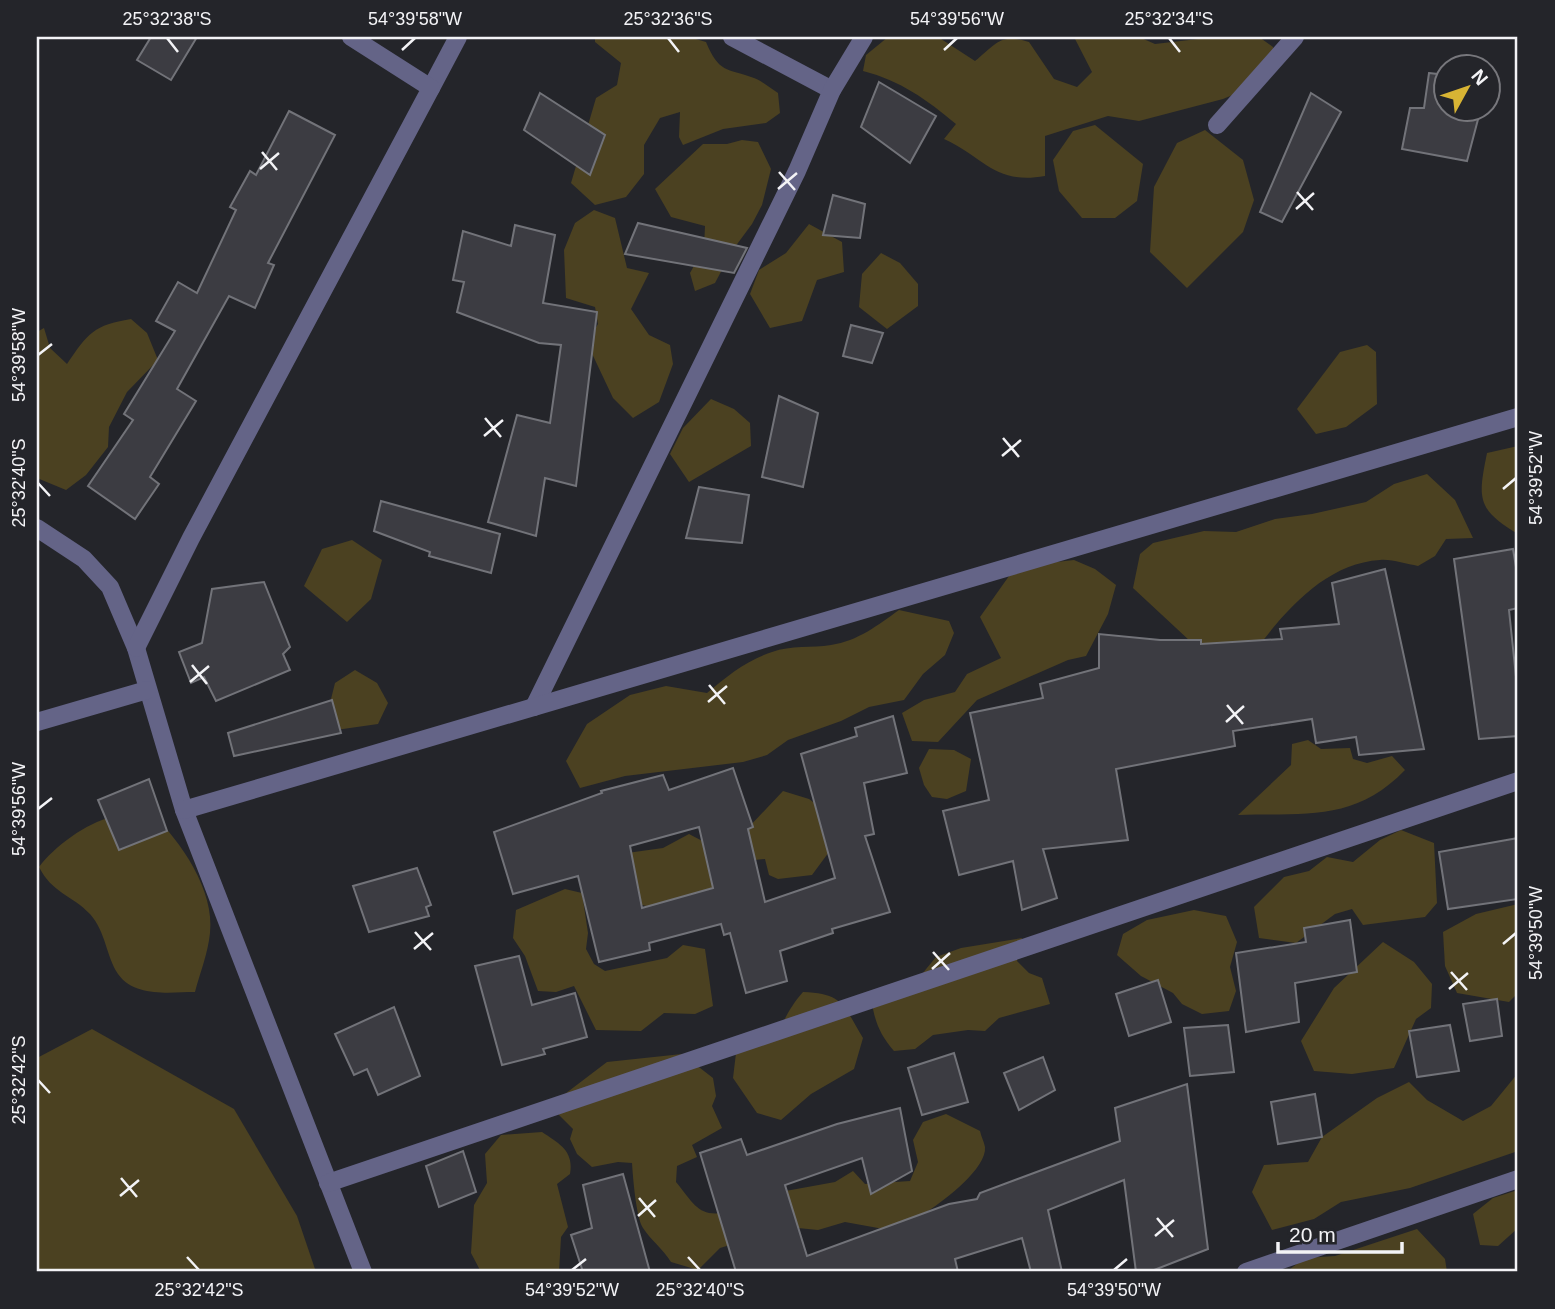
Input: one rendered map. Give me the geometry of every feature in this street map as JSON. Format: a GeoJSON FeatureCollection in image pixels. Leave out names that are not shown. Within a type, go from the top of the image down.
{"type":"FeatureCollection","features":[{"type":"Feature","properties":{"kind":"street"},"geometry":{"type":"LineString","coordinates":[[351,37],[431,88]]}},
{"type":"Feature","properties":{"kind":"street"},"geometry":{"type":"LineString","coordinates":[[136,648],[191,538],[458,37]]}},
{"type":"Feature","properties":{"kind":"street"},"geometry":{"type":"LineString","coordinates":[[732,37],[832,90]]}},
{"type":"Feature","properties":{"kind":"street"},"geometry":{"type":"LineString","coordinates":[[534,707],[797,171],[832,90],[864,37]]}},
{"type":"Feature","properties":{"kind":"street"},"geometry":{"type":"LineString","coordinates":[[1217,125],[1295,37]]}},
{"type":"Feature","properties":{"kind":"street"},"geometry":{"type":"LineString","coordinates":[[184,810],[1518,417]]}},
{"type":"Feature","properties":{"kind":"street"},"geometry":{"type":"LineString","coordinates":[[37,528],[84,559],[110,587],[136,648],[184,810],[363,1272]]}},
{"type":"Feature","properties":{"kind":"street"},"geometry":{"type":"LineString","coordinates":[[37,722],[147,690]]}},
{"type":"Feature","properties":{"kind":"street"},"geometry":{"type":"LineString","coordinates":[[328,1183],[1518,780]]}},
{"type":"Feature","properties":{"kind":"street"},"geometry":{"type":"LineString","coordinates":[[1246,1272],[1518,1180]]}},
{"type":"Feature","properties":{"kind":"shaded area"},"geometry":{"type":"Polygon","coordinates":[[[595,37],[689,37],[706,42],[715,59],[724,68],[757,79],[778,93],[780,113],[766,123],[723,129],[683,145],[679,137],[680,112],[660,118],[644,145],[644,174],[626,197],[595,205],[571,183],[596,98],[617,85],[621,63],[595,42],[595,37]]]}},
{"type":"Feature","properties":{"kind":"shaded area"},"geometry":{"type":"Polygon","coordinates":[[[888,37],[938,37],[975,61],[999,41],[1019,39],[1029,42],[1054,79],[1077,87],[1092,72],[1074,37],[1139,37],[1155,44],[1215,37],[1259,37],[1273,47],[1276,58],[1264,82],[1223,99],[1139,121],[1108,116],[1045,136],[1045,176],[1028,178],[1014,177],[991,168],[944,139],[956,124],[912,92],[863,71],[866,55],[888,37]]]}},
{"type":"Feature","properties":{"kind":"shaded area"},"geometry":{"type":"Polygon","coordinates":[[[1095,125],[1143,164],[1137,201],[1115,218],[1082,218],[1059,191],[1053,160],[1073,131],[1095,125]]]}},
{"type":"Feature","properties":{"kind":"shaded area"},"geometry":{"type":"Polygon","coordinates":[[[1205,130],[1243,160],[1254,200],[1243,232],[1187,288],[1150,252],[1154,187],[1177,143],[1205,130]]]}},
{"type":"Feature","properties":{"kind":"shaded area"},"geometry":{"type":"Polygon","coordinates":[[[742,140],[758,142],[771,169],[762,205],[715,283],[695,291],[690,273],[704,248],[705,226],[671,217],[655,189],[703,144],[727,144],[742,140]]]}},
{"type":"Feature","properties":{"kind":"shaded area"},"geometry":{"type":"Polygon","coordinates":[[[594,210],[615,218],[627,268],[649,273],[631,309],[649,335],[670,345],[673,364],[659,402],[633,418],[613,398],[587,343],[598,324],[595,307],[566,298],[564,250],[575,223],[594,210]]]}},
{"type":"Feature","properties":{"kind":"shaded area"},"geometry":{"type":"Polygon","coordinates":[[[809,224],[842,242],[844,272],[817,280],[802,321],[770,328],[750,294],[759,270],[786,253],[809,224]]]}},
{"type":"Feature","properties":{"kind":"shaded area"},"geometry":{"type":"Polygon","coordinates":[[[881,253],[900,263],[918,284],[918,306],[887,329],[859,307],[862,274],[881,253]]]}},
{"type":"Feature","properties":{"kind":"shaded area"},"geometry":{"type":"Polygon","coordinates":[[[131,319],[147,333],[158,360],[127,392],[109,427],[108,447],[86,475],[66,490],[37,478],[37,332],[44,328],[50,348],[67,364],[93,332],[108,324],[131,319]]]}},
{"type":"Feature","properties":{"kind":"shaded area"},"geometry":{"type":"Polygon","coordinates":[[[1367,345],[1376,352],[1377,404],[1346,427],[1316,434],[1297,409],[1340,352],[1367,345]]]}},
{"type":"Feature","properties":{"kind":"shaded area"},"geometry":{"type":"Polygon","coordinates":[[[711,399],[734,409],[750,423],[751,446],[689,482],[670,454],[683,428],[711,399]]]}},
{"type":"Feature","properties":{"kind":"shaded area"},"geometry":{"type":"Polygon","coordinates":[[[1518,446],[1518,534],[1487,509],[1483,501],[1482,481],[1487,453],[1518,446]]]}},
{"type":"Feature","properties":{"kind":"shaded area"},"geometry":{"type":"Polygon","coordinates":[[[1427,474],[1455,500],[1473,538],[1446,539],[1435,556],[1418,566],[1380,560],[1356,564],[1334,574],[1314,587],[1277,623],[1233,681],[1133,588],[1140,554],[1153,543],[1204,531],[1236,532],[1275,519],[1366,502],[1394,484],[1427,474]]]}},
{"type":"Feature","properties":{"kind":"shaded area"},"geometry":{"type":"Polygon","coordinates":[[[352,540],[382,560],[371,599],[347,622],[304,586],[322,549],[352,540]]]}},
{"type":"Feature","properties":{"kind":"shaded area"},"geometry":{"type":"Polygon","coordinates":[[[1074,560],[1095,569],[1116,585],[1108,614],[1086,656],[1068,660],[977,700],[938,742],[912,741],[902,713],[924,700],[955,692],[967,674],[1001,658],[980,617],[1009,576],[1039,564],[1074,560]]]}},
{"type":"Feature","properties":{"kind":"shaded area"},"geometry":{"type":"Polygon","coordinates":[[[899,610],[949,621],[954,633],[945,655],[923,674],[904,700],[869,707],[841,721],[788,740],[767,755],[743,762],[625,776],[580,788],[566,761],[587,724],[630,695],[666,686],[707,693],[738,669],[763,655],[787,648],[841,643],[867,632],[899,610]]]}},
{"type":"Feature","properties":{"kind":"shaded area"},"geometry":{"type":"Polygon","coordinates":[[[355,670],[377,683],[388,703],[378,724],[336,730],[328,711],[335,683],[355,670]]]}},
{"type":"Feature","properties":{"kind":"shaded area"},"geometry":{"type":"Polygon","coordinates":[[[1308,740],[1321,749],[1350,748],[1353,759],[1367,763],[1392,756],[1405,770],[1386,787],[1348,807],[1307,814],[1238,815],[1291,765],[1292,744],[1308,740]]]}},
{"type":"Feature","properties":{"kind":"shaded area"},"geometry":{"type":"Polygon","coordinates":[[[929,749],[954,750],[971,759],[966,791],[947,799],[932,797],[924,785],[919,768],[929,749]]]}},
{"type":"Feature","properties":{"kind":"shaded area"},"geometry":{"type":"Polygon","coordinates":[[[783,791],[809,799],[832,816],[829,852],[812,875],[778,879],[769,875],[765,859],[735,862],[706,898],[646,906],[600,893],[627,853],[663,848],[689,834],[710,845],[748,828],[783,791]]]}},
{"type":"Feature","properties":{"kind":"shaded area"},"geometry":{"type":"Polygon","coordinates":[[[151,813],[184,852],[194,868],[207,900],[210,933],[195,992],[154,992],[125,982],[114,967],[103,936],[90,914],[50,883],[39,867],[62,844],[92,824],[117,816],[151,813]]]}},
{"type":"Feature","properties":{"kind":"shaded area"},"geometry":{"type":"Polygon","coordinates":[[[1401,830],[1434,843],[1437,903],[1425,917],[1363,925],[1352,909],[1335,914],[1296,943],[1259,938],[1254,907],[1284,877],[1309,871],[1327,857],[1353,862],[1380,840],[1401,830]]]}},
{"type":"Feature","properties":{"kind":"shaded area"},"geometry":{"type":"Polygon","coordinates":[[[565,889],[582,893],[588,933],[586,949],[594,964],[605,971],[667,958],[683,945],[705,949],[713,1006],[695,1014],[664,1013],[641,1031],[596,1030],[574,986],[556,992],[538,991],[525,956],[513,938],[516,910],[565,889]]]}},
{"type":"Feature","properties":{"kind":"shaded area"},"geometry":{"type":"Polygon","coordinates":[[[1518,904],[1518,993],[1509,1002],[1457,993],[1445,966],[1443,932],[1476,914],[1518,904]]]}},
{"type":"Feature","properties":{"kind":"shaded area"},"geometry":{"type":"Polygon","coordinates":[[[1194,910],[1226,916],[1237,942],[1230,967],[1236,991],[1229,1011],[1202,1014],[1182,1004],[1173,993],[1141,976],[1117,955],[1123,934],[1147,920],[1194,910]]]}},
{"type":"Feature","properties":{"kind":"shaded area"},"geometry":{"type":"Polygon","coordinates":[[[1022,938],[1017,961],[1029,973],[1042,978],[1050,1004],[999,1018],[985,1031],[968,1030],[933,1035],[915,1049],[894,1051],[879,1029],[872,1003],[922,974],[936,957],[961,948],[1022,938]]]}},
{"type":"Feature","properties":{"kind":"shaded area"},"geometry":{"type":"Polygon","coordinates":[[[1383,942],[1414,962],[1432,984],[1431,1008],[1416,1019],[1394,1068],[1352,1074],[1314,1071],[1301,1041],[1334,988],[1383,942]]]}},
{"type":"Feature","properties":{"kind":"shaded area"},"geometry":{"type":"Polygon","coordinates":[[[803,992],[827,995],[835,999],[846,1010],[863,1038],[854,1069],[811,1094],[781,1120],[757,1113],[733,1078],[736,1053],[765,1043],[773,1037],[803,992]]]}},
{"type":"Feature","properties":{"kind":"shaded area"},"geometry":{"type":"Polygon","coordinates":[[[92,1029],[234,1109],[297,1216],[316,1272],[37,1272],[37,1058],[92,1029]]]}},
{"type":"Feature","properties":{"kind":"shaded area"},"geometry":{"type":"Polygon","coordinates":[[[682,1054],[713,1078],[716,1096],[712,1106],[722,1128],[692,1145],[697,1157],[677,1166],[676,1182],[700,1210],[724,1213],[736,1210],[730,1245],[720,1248],[698,1270],[671,1262],[643,1228],[637,1207],[632,1163],[618,1162],[592,1167],[577,1154],[570,1139],[573,1129],[555,1111],[557,1100],[607,1062],[682,1054]]]}},
{"type":"Feature","properties":{"kind":"shaded area"},"geometry":{"type":"Polygon","coordinates":[[[1518,1073],[1518,1151],[1410,1188],[1341,1202],[1314,1219],[1272,1230],[1252,1192],[1264,1165],[1308,1162],[1322,1137],[1377,1098],[1409,1082],[1427,1100],[1463,1121],[1491,1106],[1518,1073]]]}},
{"type":"Feature","properties":{"kind":"shaded area"},"geometry":{"type":"Polygon","coordinates":[[[946,1114],[980,1131],[985,1147],[984,1155],[972,1174],[935,1206],[889,1230],[845,1222],[818,1230],[788,1227],[769,1194],[835,1182],[853,1171],[865,1184],[910,1181],[918,1162],[913,1140],[923,1122],[946,1114]]]}},
{"type":"Feature","properties":{"kind":"shaded area"},"geometry":{"type":"Polygon","coordinates":[[[542,1132],[564,1149],[571,1166],[570,1174],[557,1184],[568,1227],[561,1237],[559,1272],[481,1272],[471,1253],[474,1205],[487,1183],[485,1154],[501,1135],[542,1132]]]}},
{"type":"Feature","properties":{"kind":"shaded area"},"geometry":{"type":"Polygon","coordinates":[[[1518,1190],[1518,1228],[1498,1246],[1480,1245],[1473,1214],[1493,1198],[1518,1190]]]}},
{"type":"Feature","properties":{"kind":"shaded area"},"geometry":{"type":"Polygon","coordinates":[[[1417,1229],[1445,1259],[1447,1272],[1286,1272],[1305,1258],[1335,1256],[1417,1229]]]}},
{"type":"Feature","properties":{"kind":"building"},"geometry":{"type":"Polygon","coordinates":[[[151,37],[197,37],[171,80],[137,60],[151,37]]]}},
{"type":"Feature","properties":{"kind":"building"},"geometry":{"type":"Polygon","coordinates":[[[1429,73],[1432,73],[1432,122],[1477,122],[1467,161],[1402,149],[1410,108],[1424,108],[1429,73]]]}},
{"type":"Feature","properties":{"kind":"building"},"geometry":{"type":"Polygon","coordinates":[[[879,82],[936,116],[910,163],[861,127],[879,82]]]}},
{"type":"Feature","properties":{"kind":"building"},"geometry":{"type":"Polygon","coordinates":[[[540,93],[605,135],[590,175],[524,130],[540,93]]]}},
{"type":"Feature","properties":{"kind":"building"},"geometry":{"type":"Polygon","coordinates":[[[1311,93],[1341,112],[1282,222],[1260,212],[1311,93]]]}},
{"type":"Feature","properties":{"kind":"building"},"geometry":{"type":"Polygon","coordinates":[[[289,111],[335,135],[268,263],[274,265],[255,308],[229,296],[177,389],[196,401],[150,477],[159,484],[135,519],[88,486],[133,420],[124,414],[175,331],[156,321],[178,282],[197,293],[236,210],[230,207],[250,171],[256,175],[289,111]]]}},
{"type":"Feature","properties":{"kind":"building"},"geometry":{"type":"Polygon","coordinates":[[[833,195],[865,204],[860,238],[823,235],[833,195]]]}},
{"type":"Feature","properties":{"kind":"building"},"geometry":{"type":"Polygon","coordinates":[[[638,223],[747,248],[734,273],[625,254],[638,223]]]}},
{"type":"Feature","properties":{"kind":"building"},"geometry":{"type":"Polygon","coordinates":[[[515,225],[555,235],[543,303],[597,312],[576,486],[545,478],[536,536],[488,522],[517,415],[550,423],[561,345],[539,343],[457,312],[464,282],[453,280],[463,231],[511,246],[515,225]]]}},
{"type":"Feature","properties":{"kind":"building"},"geometry":{"type":"Polygon","coordinates":[[[851,325],[883,333],[872,363],[843,356],[851,325]]]}},
{"type":"Feature","properties":{"kind":"building"},"geometry":{"type":"Polygon","coordinates":[[[779,396],[818,413],[803,487],[762,477],[779,396]]]}},
{"type":"Feature","properties":{"kind":"building"},"geometry":{"type":"Polygon","coordinates":[[[699,487],[749,495],[742,543],[686,538],[699,487]]]}},
{"type":"Feature","properties":{"kind":"building"},"geometry":{"type":"Polygon","coordinates":[[[381,501],[500,534],[491,573],[429,556],[430,552],[374,531],[381,501]]]}},
{"type":"Feature","properties":{"kind":"building"},"geometry":{"type":"Polygon","coordinates":[[[1513,549],[1518,579],[1518,608],[1509,610],[1518,696],[1518,736],[1479,739],[1454,559],[1513,549]]]}},
{"type":"Feature","properties":{"kind":"building"},"geometry":{"type":"Polygon","coordinates":[[[1385,569],[1424,749],[1359,755],[1356,737],[1316,743],[1312,719],[1233,731],[1235,746],[1116,769],[1128,840],[1043,849],[1057,898],[1022,910],[1013,861],[959,875],[943,811],[989,800],[970,713],[1043,698],[1040,684],[1099,668],[1099,634],[1160,640],[1201,640],[1201,644],[1282,639],[1280,629],[1339,624],[1332,583],[1385,569]]]}},
{"type":"Feature","properties":{"kind":"building"},"geometry":{"type":"Polygon","coordinates":[[[264,582],[290,647],[283,654],[290,670],[216,701],[204,677],[191,683],[179,652],[202,643],[212,589],[264,582]]]}},
{"type":"Feature","properties":{"kind":"building"},"geometry":{"type":"Polygon","coordinates":[[[332,700],[341,733],[234,756],[228,733],[332,700]]]}},
{"type":"Feature","properties":{"kind":"building"},"geometry":{"type":"Polygon","coordinates":[[[893,716],[907,773],[864,783],[874,834],[865,836],[890,912],[832,929],[833,933],[780,951],[787,981],[746,993],[730,933],[724,935],[721,924],[649,943],[650,950],[599,962],[578,876],[513,894],[494,832],[602,793],[601,791],[663,775],[669,790],[733,768],[753,827],[748,829],[765,902],[835,878],[801,754],[857,736],[855,728],[893,716]],[[699,827],[630,846],[642,908],[713,888],[699,827]]]}},
{"type":"Feature","properties":{"kind":"building"},"geometry":{"type":"Polygon","coordinates":[[[149,779],[167,831],[119,850],[98,800],[149,779]]]}},
{"type":"Feature","properties":{"kind":"building"},"geometry":{"type":"Polygon","coordinates":[[[1518,838],[1518,899],[1448,909],[1439,852],[1518,838]]]}},
{"type":"Feature","properties":{"kind":"building"},"geometry":{"type":"Polygon","coordinates":[[[417,868],[431,905],[426,907],[429,916],[369,932],[353,886],[417,868]]]}},
{"type":"Feature","properties":{"kind":"building"},"geometry":{"type":"Polygon","coordinates":[[[1350,920],[1357,972],[1295,983],[1299,1022],[1246,1032],[1236,953],[1306,942],[1304,928],[1350,920]]]}},
{"type":"Feature","properties":{"kind":"building"},"geometry":{"type":"Polygon","coordinates":[[[519,956],[532,1005],[575,993],[587,1037],[543,1049],[545,1054],[502,1065],[475,966],[519,956]]]}},
{"type":"Feature","properties":{"kind":"building"},"geometry":{"type":"Polygon","coordinates":[[[1158,980],[1171,1022],[1129,1036],[1116,994],[1158,980]]]}},
{"type":"Feature","properties":{"kind":"building"},"geometry":{"type":"Polygon","coordinates":[[[1497,999],[1502,1036],[1470,1041],[1463,1004],[1497,999]]]}},
{"type":"Feature","properties":{"kind":"building"},"geometry":{"type":"Polygon","coordinates":[[[394,1007],[420,1076],[378,1095],[367,1069],[354,1075],[335,1034],[394,1007]]]}},
{"type":"Feature","properties":{"kind":"building"},"geometry":{"type":"Polygon","coordinates":[[[1228,1025],[1234,1072],[1190,1076],[1184,1028],[1228,1025]]]}},
{"type":"Feature","properties":{"kind":"building"},"geometry":{"type":"Polygon","coordinates":[[[1450,1025],[1459,1071],[1417,1077],[1409,1031],[1450,1025]]]}},
{"type":"Feature","properties":{"kind":"building"},"geometry":{"type":"Polygon","coordinates":[[[954,1053],[968,1102],[922,1115],[908,1068],[954,1053]]]}},
{"type":"Feature","properties":{"kind":"building"},"geometry":{"type":"Polygon","coordinates":[[[1043,1057],[1055,1090],[1019,1110],[1004,1073],[1043,1057]]]}},
{"type":"Feature","properties":{"kind":"building"},"geometry":{"type":"Polygon","coordinates":[[[1187,1084],[1208,1249],[1149,1272],[1136,1272],[1124,1180],[1048,1210],[1062,1272],[1031,1272],[1022,1238],[955,1259],[958,1272],[736,1272],[700,1153],[741,1139],[747,1155],[837,1124],[900,1108],[912,1171],[871,1194],[862,1158],[785,1185],[807,1256],[949,1204],[977,1199],[980,1193],[1120,1141],[1115,1108],[1187,1084]]]}},
{"type":"Feature","properties":{"kind":"building"},"geometry":{"type":"Polygon","coordinates":[[[1315,1094],[1322,1137],[1278,1144],[1271,1102],[1315,1094]]]}},
{"type":"Feature","properties":{"kind":"building"},"geometry":{"type":"Polygon","coordinates":[[[463,1151],[476,1192],[439,1207],[426,1166],[463,1151]]]}},
{"type":"Feature","properties":{"kind":"building"},"geometry":{"type":"Polygon","coordinates":[[[623,1174],[650,1272],[583,1272],[571,1235],[592,1228],[583,1185],[623,1174]]]}}]}
